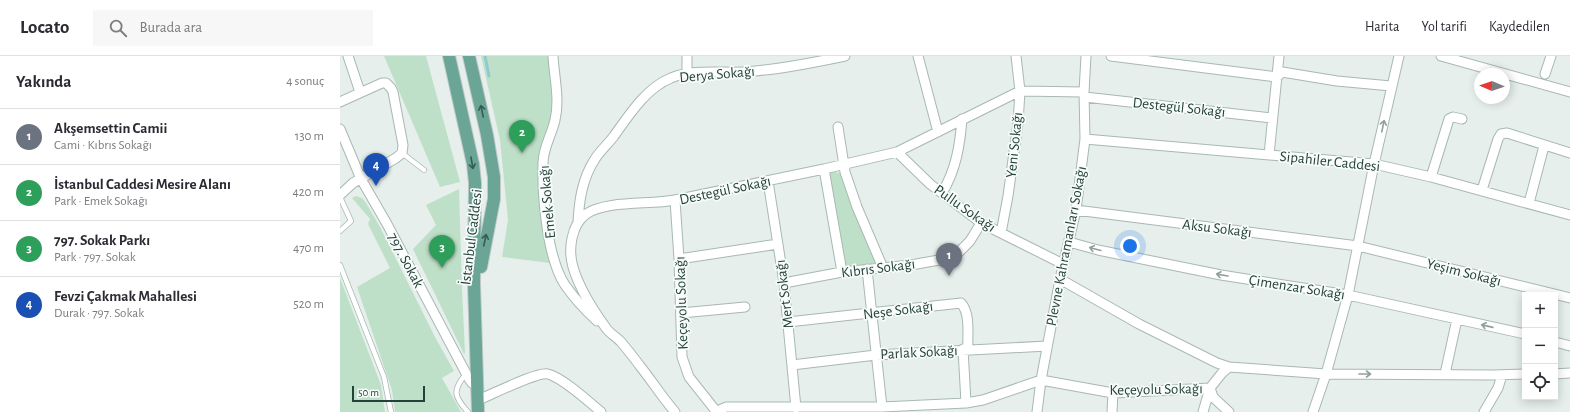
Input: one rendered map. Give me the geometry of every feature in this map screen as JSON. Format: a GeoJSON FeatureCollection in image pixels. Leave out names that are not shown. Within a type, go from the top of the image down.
{"type":"FeatureCollection","features":[{"type":"Feature","properties":{"kind":"main road","name":"İstanbul Caddesi"},"geometry":{"type":"LineString","coordinates":[[449,56],[473,164],[475,183],[474,379],[478,406]]}},
{"type":"Feature","properties":{"kind":"main road","name":"İstanbul Caddesi"},"geometry":{"type":"LineString","coordinates":[[469,56],[489,143],[494,177],[494,198],[481,261],[479,286],[481,358],[474,379]]}},
{"type":"Feature","properties":{"kind":"street"},"geometry":{"type":"LineString","coordinates":[[348,56],[360,92]]}},
{"type":"Feature","properties":{"kind":"street","name":"Emek Sokağı"},"geometry":{"type":"LineString","coordinates":[[553,56],[557,109],[556,119],[543,162],[546,214],[554,262],[564,284],[579,302],[607,330]]}},
{"type":"Feature","properties":{"kind":"street"},"geometry":{"type":"LineString","coordinates":[[687,56],[687,74]]}},
{"type":"Feature","properties":{"kind":"street","name":"Derya Sokağı"},"geometry":{"type":"LineString","coordinates":[[578,223],[579,202],[583,184],[595,159],[627,118],[656,86],[671,78],[687,74],[763,70],[814,63],[845,56]]}},
{"type":"Feature","properties":{"kind":"street"},"geometry":{"type":"LineString","coordinates":[[918,56],[938,132]]}},
{"type":"Feature","properties":{"kind":"street","name":"Yeni Sokağı"},"geometry":{"type":"LineString","coordinates":[[1000,233],[1008,196],[1018,123],[1020,91],[1016,56]]}},
{"type":"Feature","properties":{"kind":"street","name":"Plevne Kahramanları Sokağı"},"geometry":{"type":"LineString","coordinates":[[1037,412],[1047,346],[1063,264],[1076,210],[1085,139],[1086,56]]}},
{"type":"Feature","properties":{"kind":"street"},"geometry":{"type":"LineString","coordinates":[[1111,56],[1277,77]]}},
{"type":"Feature","properties":{"kind":"street"},"geometry":{"type":"LineString","coordinates":[[1269,155],[1279,56]]}},
{"type":"Feature","properties":{"kind":"street"},"geometry":{"type":"LineString","coordinates":[[1313,412],[1326,374],[1348,295],[1374,164],[1399,56]]}},
{"type":"Feature","properties":{"kind":"street"},"geometry":{"type":"LineString","coordinates":[[1441,56],[1570,92]]}},
{"type":"Feature","properties":{"kind":"street"},"geometry":{"type":"LineString","coordinates":[[1545,74],[1551,56]]}},
{"type":"Feature","properties":{"kind":"street"},"geometry":{"type":"LineString","coordinates":[[1277,77],[1282,72],[1391,86]]}},
{"type":"Feature","properties":{"kind":"street"},"geometry":{"type":"LineString","coordinates":[[340,102],[360,92],[382,83],[386,83],[391,88],[403,145],[402,153],[361,179],[340,196]]}},
{"type":"Feature","properties":{"kind":"street","name":"Destegül Sokağı"},"geometry":{"type":"LineString","coordinates":[[578,223],[585,215],[605,206],[660,203],[824,169],[896,152],[1020,91],[1085,94],[1272,118]]}},
{"type":"Feature","properties":{"kind":"street"},"geometry":{"type":"LineString","coordinates":[[1431,176],[1449,119],[1453,117],[1462,119]]}},
{"type":"Feature","properties":{"kind":"street"},"geometry":{"type":"LineString","coordinates":[[942,193],[948,184],[956,163],[960,143],[962,119]]}},
{"type":"Feature","properties":{"kind":"street"},"geometry":{"type":"LineString","coordinates":[[838,127],[844,172],[883,268]]}},
{"type":"Feature","properties":{"kind":"street","name":"797. Sokak"},"geometry":{"type":"LineString","coordinates":[[340,129],[361,179],[441,324],[474,379]]}},
{"type":"Feature","properties":{"kind":"street"},"geometry":{"type":"LineString","coordinates":[[1482,190],[1498,139],[1501,134],[1507,133],[1570,153]]}},
{"type":"Feature","properties":{"kind":"street","name":"Sipahiler Caddesi"},"geometry":{"type":"LineString","coordinates":[[1085,139],[1374,164],[1431,176],[1570,215]]}},
{"type":"Feature","properties":{"kind":"street"},"geometry":{"type":"LineString","coordinates":[[1529,203],[1544,146]]}},
{"type":"Feature","properties":{"kind":"street","name":"Pullu Sokağı"},"geometry":{"type":"LineString","coordinates":[[896,152],[930,184],[981,223],[1063,264]]}},
{"type":"Feature","properties":{"kind":"street"},"geometry":{"type":"LineString","coordinates":[[824,169],[842,272]]}},
{"type":"Feature","properties":{"kind":"street","name":"Mert Sokağı"},"geometry":{"type":"LineString","coordinates":[[768,181],[784,283],[796,408]]}},
{"type":"Feature","properties":{"kind":"street","name":"Keçeyolu Sokağı"},"geometry":{"type":"LineString","coordinates":[[675,200],[680,259],[682,357],[689,377],[715,411],[726,407],[753,406],[885,409],[966,404],[983,400],[1041,380],[1113,393],[1210,388],[1229,367]]}},
{"type":"Feature","properties":{"kind":"street","name":"Aksu Sokağı"},"geometry":{"type":"LineString","coordinates":[[1076,210],[1358,246]]}},
{"type":"Feature","properties":{"kind":"street"},"geometry":{"type":"LineString","coordinates":[[578,223],[572,235],[572,267],[585,295],[607,330],[620,342],[675,412]]}},
{"type":"Feature","properties":{"kind":"street","name":"Kıbrıs Sokağı"},"geometry":{"type":"LineString","coordinates":[[784,283],[842,272],[911,265],[939,260],[957,254],[970,241],[981,223]]}},
{"type":"Feature","properties":{"kind":"street","name":"Çimenzar Sokağı"},"geometry":{"type":"LineString","coordinates":[[1069,242],[1098,250],[1221,275],[1348,295],[1522,333]]}},
{"type":"Feature","properties":{"kind":"street"},"geometry":{"type":"LineString","coordinates":[[680,259],[778,244]]}},
{"type":"Feature","properties":{"kind":"street","name":"Yeşim Sokağı"},"geometry":{"type":"LineString","coordinates":[[1358,246],[1570,298]]}},
{"type":"Feature","properties":{"kind":"street"},"geometry":{"type":"LineString","coordinates":[[866,269],[876,355],[885,409]]}},
{"type":"Feature","properties":{"kind":"street"},"geometry":{"type":"LineString","coordinates":[[1060,279],[1139,324],[1217,363],[1229,367],[1326,374],[1522,374]]}},
{"type":"Feature","properties":{"kind":"street","name":"Neşe Sokağı"},"geometry":{"type":"LineString","coordinates":[[788,322],[961,303],[964,306],[966,313],[965,349]]}},
{"type":"Feature","properties":{"kind":"street"},"geometry":{"type":"LineString","coordinates":[[681,313],[745,307]]}},
{"type":"Feature","properties":{"kind":"street"},"geometry":{"type":"LineString","coordinates":[[1445,374],[1457,319]]}},
{"type":"Feature","properties":{"kind":"street"},"geometry":{"type":"LineString","coordinates":[[1558,343],[1570,346]]}},
{"type":"Feature","properties":{"kind":"street","name":"Parlak Sokağı"},"geometry":{"type":"LineString","coordinates":[[792,365],[876,355],[965,349],[1047,346]]}},
{"type":"Feature","properties":{"kind":"street"},"geometry":{"type":"LineString","coordinates":[[965,349],[966,404]]}},
{"type":"Feature","properties":{"kind":"street"},"geometry":{"type":"LineString","coordinates":[[478,406],[536,375],[546,373],[557,378],[601,412]]}},
{"type":"Feature","properties":{"kind":"street"},"geometry":{"type":"LineString","coordinates":[[1558,374],[1570,373]]}},
{"type":"Feature","properties":{"kind":"street"},"geometry":{"type":"LineString","coordinates":[[1484,412],[1498,388],[1502,375]]}},
{"type":"Feature","properties":{"kind":"street"},"geometry":{"type":"LineString","coordinates":[[1203,412],[1210,388]]}},
{"type":"Feature","properties":{"kind":"street"},"geometry":{"type":"LineString","coordinates":[[1210,388],[1213,397],[1229,412]]}},
{"type":"Feature","properties":{"kind":"street"},"geometry":{"type":"LineString","coordinates":[[1112,412],[1113,393]]}},
{"type":"Feature","properties":{"kind":"lane"},"geometry":{"type":"LineString","coordinates":[[402,153],[424,170]]}},
{"type":"Feature","properties":{"kind":"lane"},"geometry":{"type":"LineString","coordinates":[[340,196],[351,220],[340,231]]}},
{"type":"Feature","properties":{"kind":"lane"},"geometry":{"type":"LineString","coordinates":[[340,266],[384,377],[391,412]]}},
{"type":"Feature","properties":{"kind":"lane"},"geometry":{"type":"LineString","coordinates":[[468,412],[458,401],[456,394],[459,382],[474,379]]}},
{"type":"Feature","properties":{"kind":"green space"},"geometry":{"type":"Polygon","coordinates":[[[384,56],[426,56],[460,182],[440,187],[384,56]]]}},
{"type":"Feature","properties":{"kind":"green space"},"geometry":{"type":"Polygon","coordinates":[[[481,56],[549,56],[554,110],[543,147],[544,216],[550,263],[502,257],[508,220],[500,140],[481,56]]]}},
{"type":"Feature","properties":{"kind":"green space"},"geometry":{"type":"Polygon","coordinates":[[[826,170],[844,174],[877,264],[846,268],[826,170]]]}},
{"type":"Feature","properties":{"kind":"green space"},"geometry":{"type":"Polygon","coordinates":[[[459,189],[464,354],[413,249],[436,225],[426,205],[459,189]]]}},
{"type":"Feature","properties":{"kind":"green space"},"geometry":{"type":"Polygon","coordinates":[[[356,196],[362,198],[366,203],[380,227],[435,337],[454,371],[442,378],[461,412],[395,412],[392,390],[357,287],[390,268],[368,224],[370,219],[352,198],[356,196]]]}},
{"type":"Feature","properties":{"kind":"green space"},"geometry":{"type":"Polygon","coordinates":[[[340,278],[381,385],[385,412],[340,412],[340,278]]]}},
{"type":"Feature","properties":{"kind":"waterway"},"geometry":{"type":"LineString","coordinates":[[485,56],[489,76]]}},
{"type":"Feature","properties":{"kind":"place","name":"İstanbul Caddesi Mesire Alanı"},"geometry":{"type":"Point","coordinates":[522,153]}},
{"type":"Feature","properties":{"kind":"place","name":"Fevzi Çakmak Mahallesi"},"geometry":{"type":"Point","coordinates":[376,186]}},
{"type":"Feature","properties":{"kind":"place","name":"797. Sokak Parkı"},"geometry":{"type":"Point","coordinates":[442,268]}},
{"type":"Feature","properties":{"kind":"place","name":"Akşemsettin Camii"},"geometry":{"type":"Point","coordinates":[949,276]}}]}
